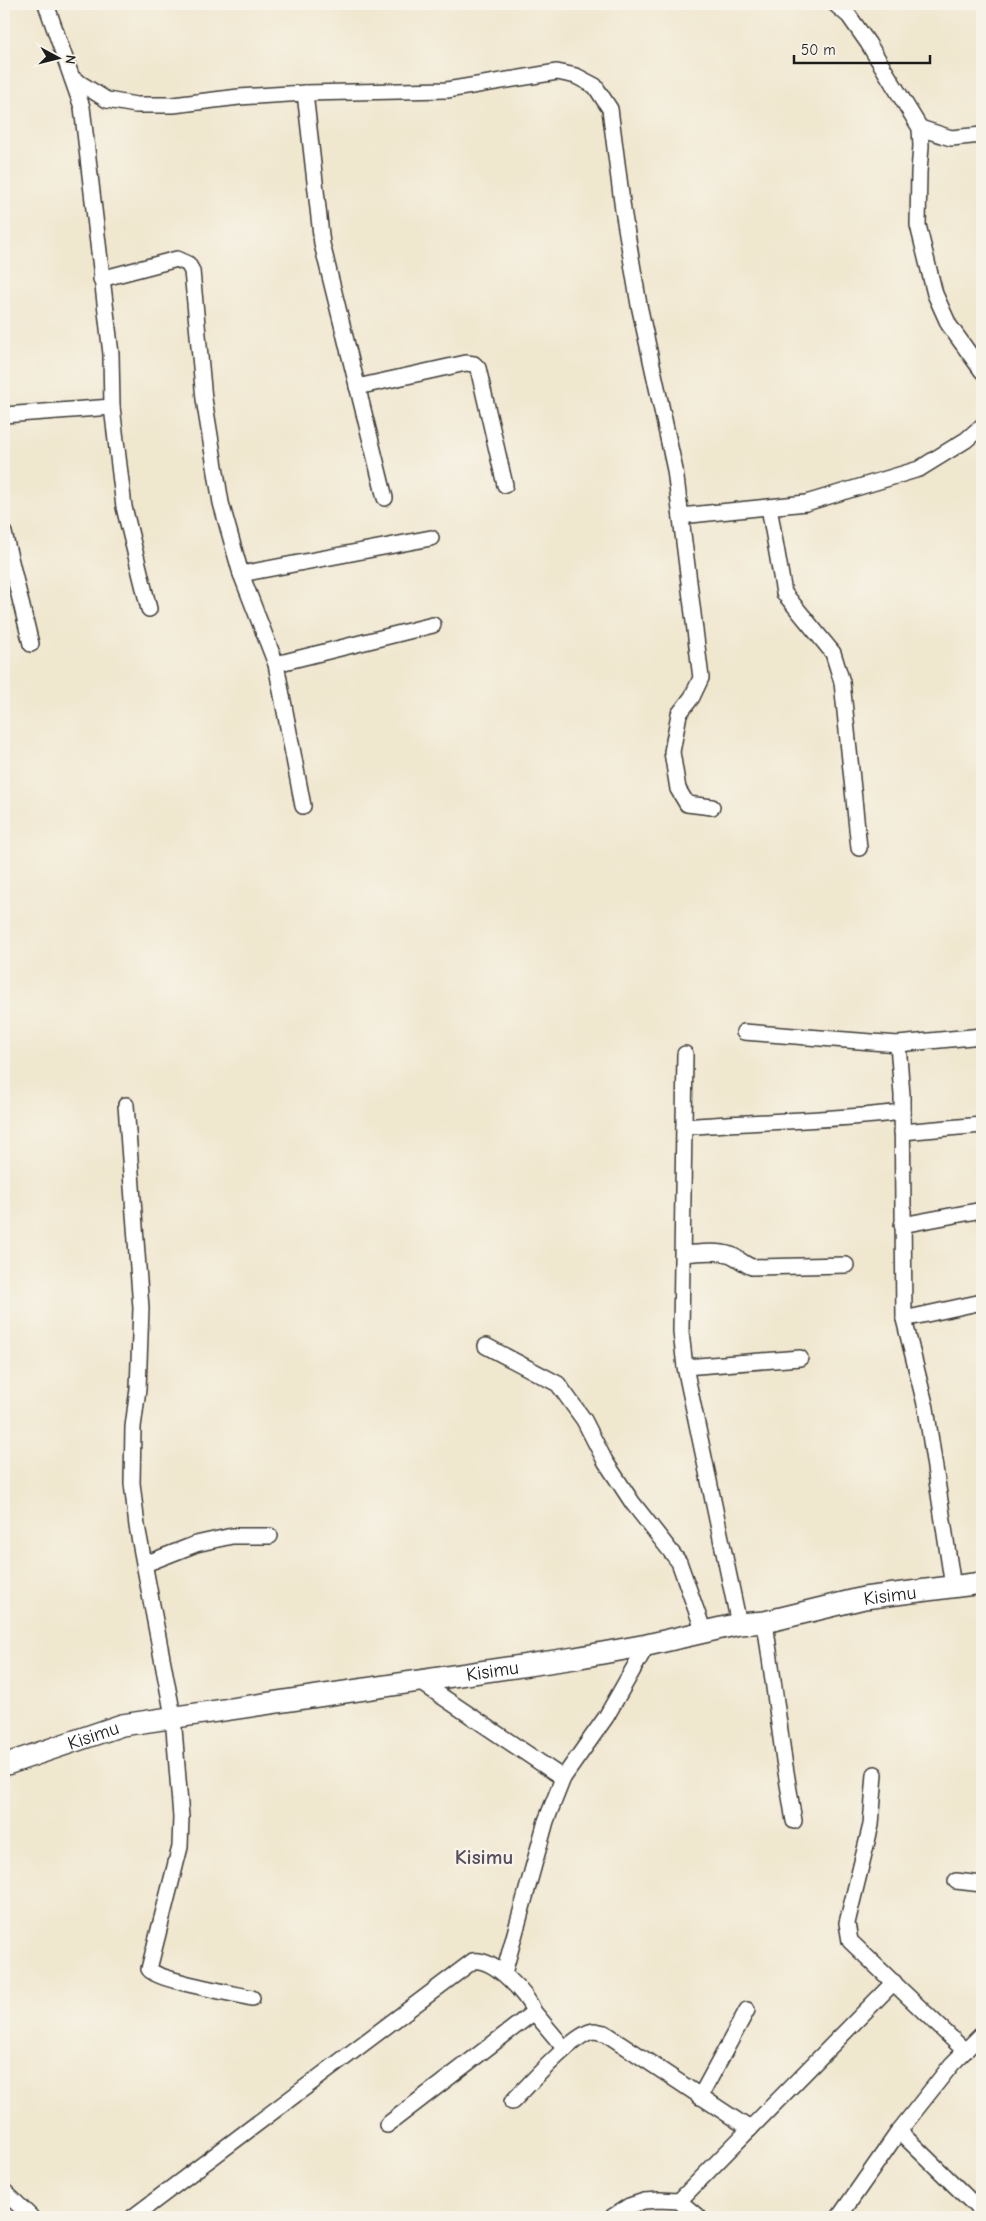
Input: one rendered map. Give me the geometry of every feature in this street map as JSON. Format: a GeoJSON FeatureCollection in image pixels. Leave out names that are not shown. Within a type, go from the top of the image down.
{"type":"FeatureCollection","features":[{"type":"Feature","properties":{"kind":"street"},"geometry":{"type":"LineString","coordinates":[[46,4],[82,107],[111,354],[112,407],[124,508],[149,609]]}},
{"type":"Feature","properties":{"kind":"street"},"geometry":{"type":"LineString","coordinates":[[835,4],[849,16],[868,43],[920,128],[918,225],[935,294],[949,324],[982,371]]}},
{"type":"Feature","properties":{"kind":"street"},"geometry":{"type":"LineString","coordinates":[[72,78],[107,100],[136,105],[173,105],[239,97],[447,90],[558,72],[576,76],[595,86],[610,109],[623,210],[639,304],[675,470],[701,678],[692,697],[679,714],[672,752],[678,789],[687,804],[712,807]]}},
{"type":"Feature","properties":{"kind":"street"},"geometry":{"type":"LineString","coordinates":[[305,94],[322,244],[386,498]]}},
{"type":"Feature","properties":{"kind":"street"},"geometry":{"type":"LineString","coordinates":[[920,128],[951,138],[982,135]]}},
{"type":"Feature","properties":{"kind":"street"},"geometry":{"type":"LineString","coordinates":[[101,279],[177,260],[188,264],[192,271],[204,399],[221,503],[241,574],[276,664],[303,806]]}},
{"type":"Feature","properties":{"kind":"street"},"geometry":{"type":"LineString","coordinates":[[358,387],[466,363],[474,364],[478,368],[505,485]]}},
{"type":"Feature","properties":{"kind":"street"},"geometry":{"type":"LineString","coordinates":[[4,415],[112,407]]}},
{"type":"Feature","properties":{"kind":"street"},"geometry":{"type":"LineString","coordinates":[[681,516],[806,504],[919,469],[966,440],[982,426]]}},
{"type":"Feature","properties":{"kind":"street"},"geometry":{"type":"LineString","coordinates":[[769,507],[784,592],[834,653],[842,682],[859,848]]}},
{"type":"Feature","properties":{"kind":"street"},"geometry":{"type":"LineString","coordinates":[[4,533],[31,644]]}},
{"type":"Feature","properties":{"kind":"street"},"geometry":{"type":"LineString","coordinates":[[241,574],[431,538]]}},
{"type":"Feature","properties":{"kind":"street"},"geometry":{"type":"LineString","coordinates":[[276,664],[433,625]]}},
{"type":"Feature","properties":{"kind":"street"},"geometry":{"type":"LineString","coordinates":[[744,1032],[898,1044],[982,1036]]}},
{"type":"Feature","properties":{"kind":"street"},"geometry":{"type":"LineString","coordinates":[[898,1044],[902,1112],[904,1319],[926,1408],[954,1587]]}},
{"type":"Feature","properties":{"kind":"street"},"geometry":{"type":"LineString","coordinates":[[685,1054],[682,1254],[682,1332],[685,1367],[739,1624]]}},
{"type":"Feature","properties":{"kind":"street"},"geometry":{"type":"LineString","coordinates":[[126,1105],[141,1308],[138,1390],[132,1427],[131,1458],[137,1526],[173,1716],[181,1817],[180,1847],[150,1961],[150,1972],[170,1979],[252,1998]]}},
{"type":"Feature","properties":{"kind":"street"},"geometry":{"type":"LineString","coordinates":[[684,1127],[774,1120],[856,1118],[902,1112]]}},
{"type":"Feature","properties":{"kind":"street"},"geometry":{"type":"LineString","coordinates":[[902,1132],[982,1125]]}},
{"type":"Feature","properties":{"kind":"street"},"geometry":{"type":"LineString","coordinates":[[902,1225],[982,1210]]}},
{"type":"Feature","properties":{"kind":"street"},"geometry":{"type":"LineString","coordinates":[[682,1254],[719,1252],[733,1256],[742,1263],[752,1267],[846,1265]]}},
{"type":"Feature","properties":{"kind":"street"},"geometry":{"type":"LineString","coordinates":[[904,1319],[982,1302]]}},
{"type":"Feature","properties":{"kind":"street"},"geometry":{"type":"LineString","coordinates":[[486,1346],[558,1384],[584,1420],[605,1462],[632,1502],[679,1562],[704,1632]]}},
{"type":"Feature","properties":{"kind":"street"},"geometry":{"type":"LineString","coordinates":[[685,1367],[800,1358]]}},
{"type":"Feature","properties":{"kind":"street"},"geometry":{"type":"LineString","coordinates":[[145,1564],[196,1544],[232,1536],[270,1536]]}},
{"type":"Feature","properties":{"kind":"street","name":"Kisimu"},"geometry":{"type":"LineString","coordinates":[[4,1765],[122,1725],[647,1645],[739,1624],[765,1622],[864,1598],[982,1583]]}},
{"type":"Feature","properties":{"kind":"street"},"geometry":{"type":"LineString","coordinates":[[765,1622],[794,1821]]}},
{"type":"Feature","properties":{"kind":"street"},"geometry":{"type":"LineString","coordinates":[[504,1974],[546,1821],[563,1778],[606,1717],[647,1645]]}},
{"type":"Feature","properties":{"kind":"street"},"geometry":{"type":"LineString","coordinates":[[419,1681],[563,1778]]}},
{"type":"Feature","properties":{"kind":"street"},"geometry":{"type":"LineString","coordinates":[[876,1774],[871,1824],[848,1923],[850,1941],[965,2051]]}},
{"type":"Feature","properties":{"kind":"street"},"geometry":{"type":"LineString","coordinates":[[956,1881],[982,1884]]}},
{"type":"Feature","properties":{"kind":"street"},"geometry":{"type":"LineString","coordinates":[[133,2217],[473,1961],[480,1960],[504,1974],[531,2004],[534,2012],[565,2049]]}},
{"type":"Feature","properties":{"kind":"street"},"geometry":{"type":"LineString","coordinates":[[679,2201],[894,1982]]}},
{"type":"Feature","properties":{"kind":"street"},"geometry":{"type":"LineString","coordinates":[[700,2097],[748,2010]]}},
{"type":"Feature","properties":{"kind":"street"},"geometry":{"type":"LineString","coordinates":[[388,2125],[534,2012]]}},
{"type":"Feature","properties":{"kind":"street"},"geometry":{"type":"LineString","coordinates":[[512,2102],[565,2049],[582,2035],[594,2031],[605,2033],[750,2129]]}},
{"type":"Feature","properties":{"kind":"street"},"geometry":{"type":"LineString","coordinates":[[839,2217],[899,2132],[965,2051],[982,2034]]}},
{"type":"Feature","properties":{"kind":"street"},"geometry":{"type":"LineString","coordinates":[[899,2132],[982,2212]]}},
{"type":"Feature","properties":{"kind":"street"},"geometry":{"type":"LineString","coordinates":[[4,2191],[31,2217]]}},
{"type":"Feature","properties":{"kind":"street"},"geometry":{"type":"LineString","coordinates":[[612,2217],[629,2206],[644,2201],[679,2201],[698,2217]]}},
{"type":"Feature","properties":{"kind":"district","name":"Kisimu"},"geometry":{"type":"Point","coordinates":[484,1857]}}]}
